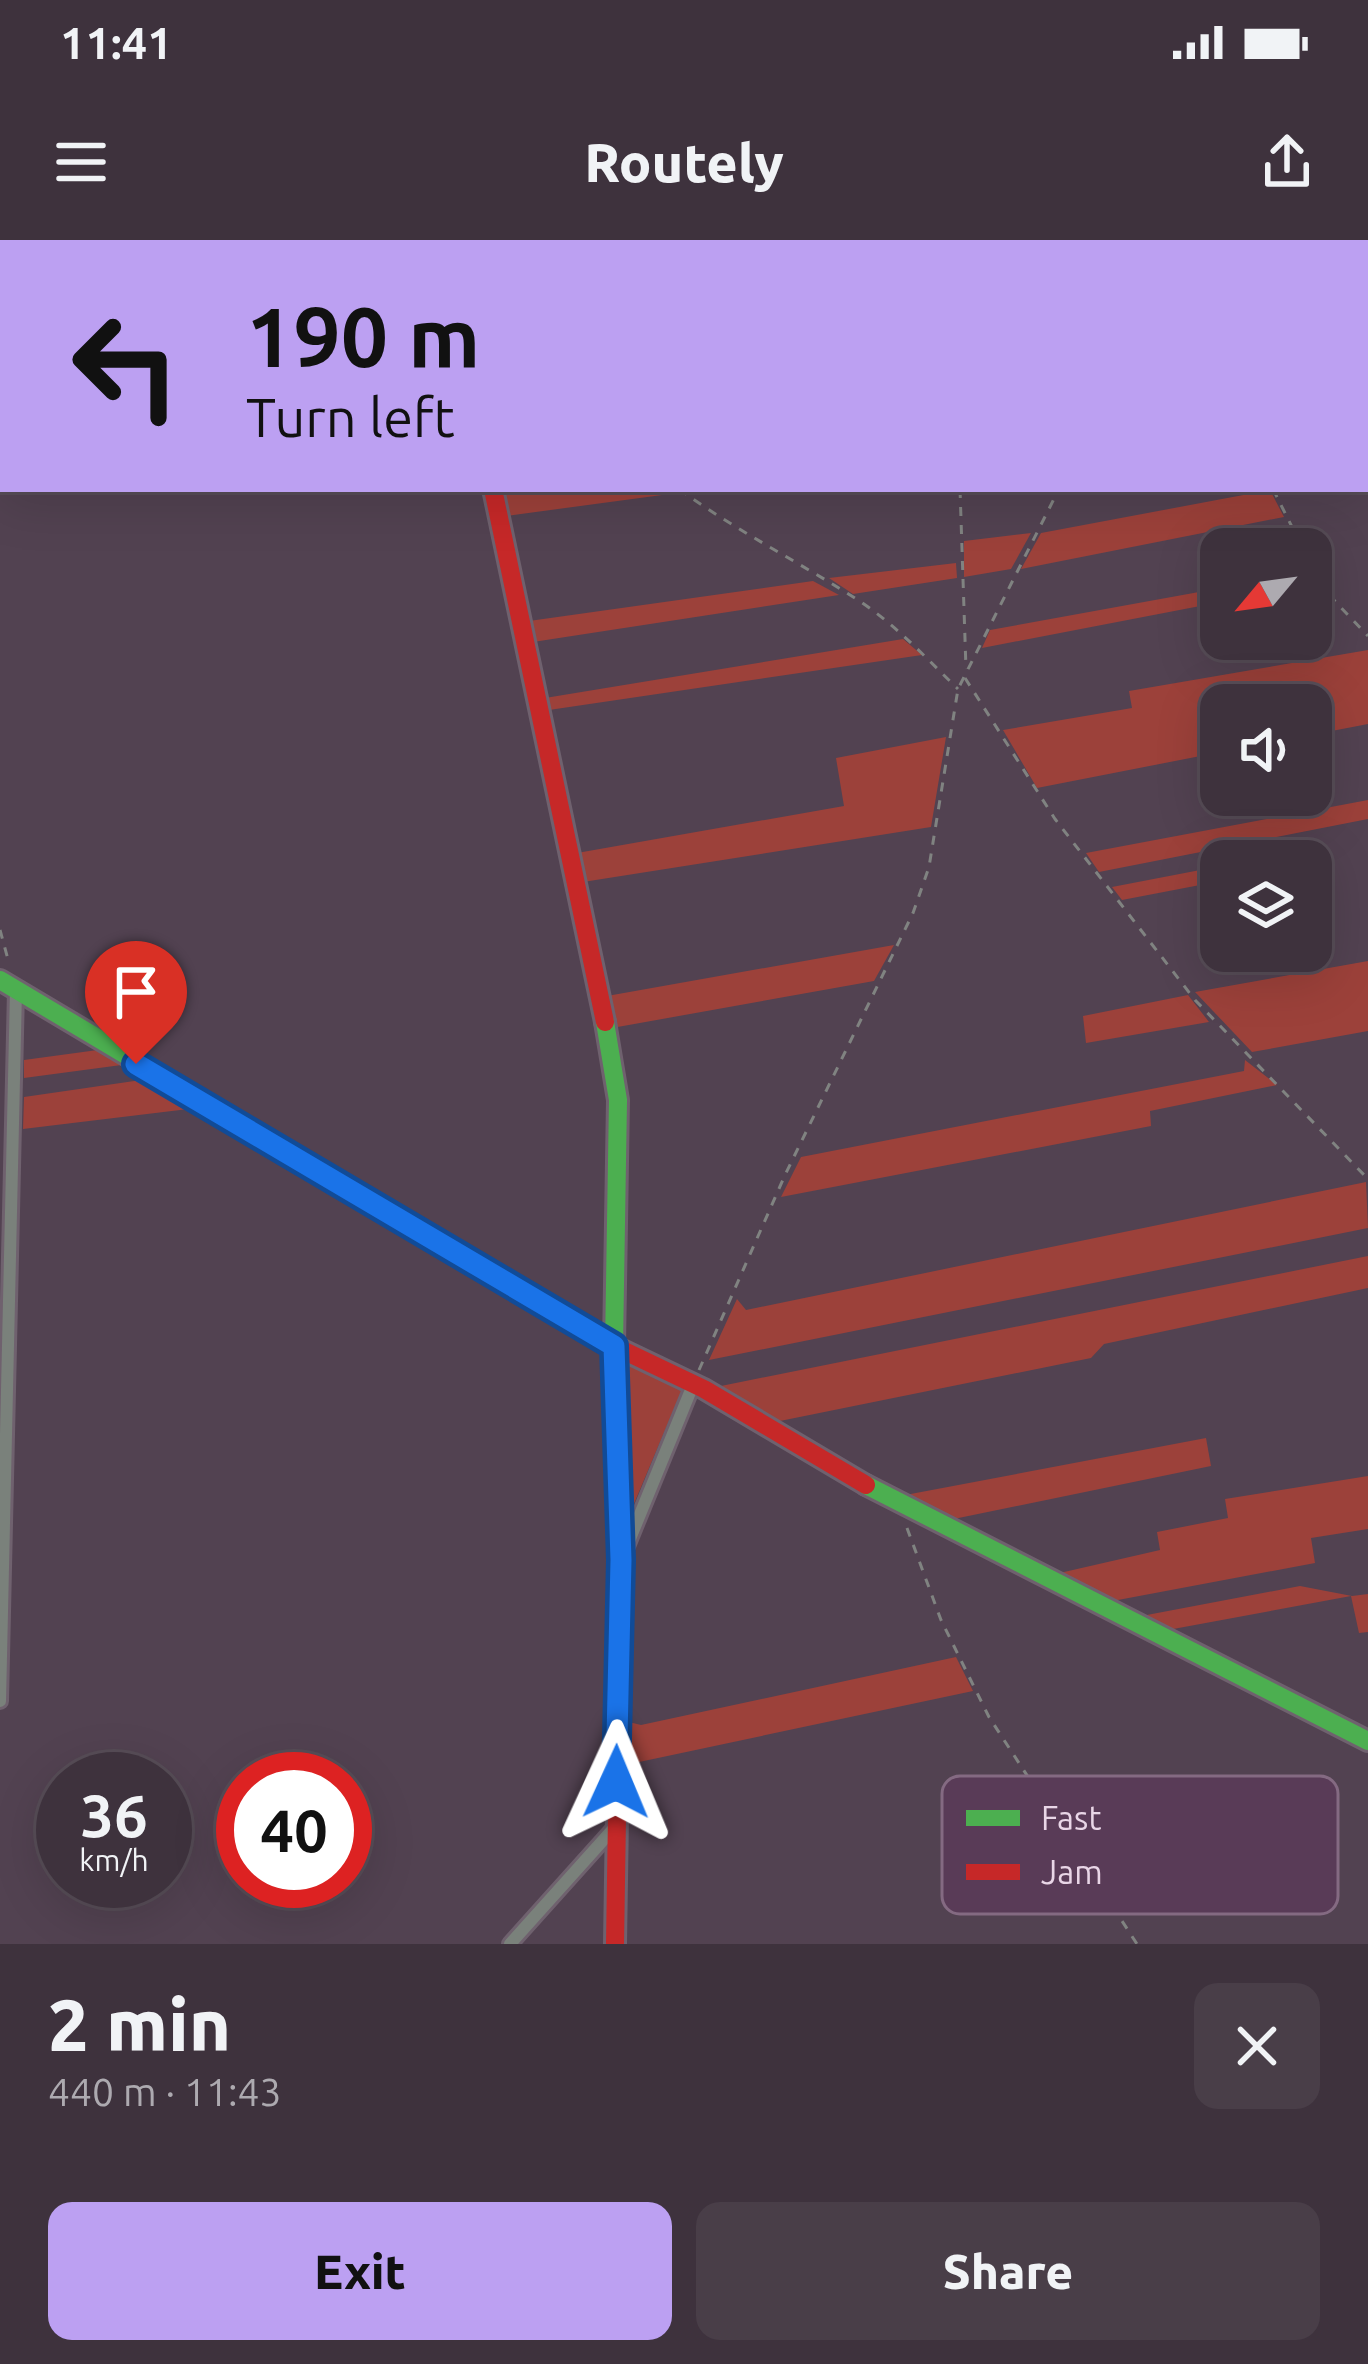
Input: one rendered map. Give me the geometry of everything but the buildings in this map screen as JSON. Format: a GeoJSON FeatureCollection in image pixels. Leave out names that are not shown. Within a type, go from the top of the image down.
{"type":"FeatureCollection","features":[{"type":"Feature","properties":{"kind":"street"},"geometry":{"type":"LineString","coordinates":[[494,492],[618,1100],[614,1346],[621,1560],[615,1944]]}},
{"type":"Feature","properties":{"kind":"street"},"geometry":{"type":"LineString","coordinates":[[8,985],[614,1346],[692,1385],[908,1510],[1368,1741]]}},
{"type":"Feature","properties":{"kind":"street"},"geometry":{"type":"LineString","coordinates":[[0,1701],[17,1136],[8,985]]}},
{"type":"Feature","properties":{"kind":"street"},"geometry":{"type":"LineString","coordinates":[[621,1560],[692,1385]]}},
{"type":"Feature","properties":{"kind":"street"},"geometry":{"type":"LineString","coordinates":[[510,1944],[615,1827]]}},
{"type":"Feature","properties":{"kind":"path"},"geometry":{"type":"LineString","coordinates":[[683,492],[741,534],[861,602],[911,640],[958,689]]}},
{"type":"Feature","properties":{"kind":"path"},"geometry":{"type":"LineString","coordinates":[[961,492],[964,678],[1054,819],[1195,1000],[1368,1179]]}},
{"type":"Feature","properties":{"kind":"path"},"geometry":{"type":"LineString","coordinates":[[692,1385],[785,1175],[913,913],[929,867],[958,689],[1057,492]]}},
{"type":"Feature","properties":{"kind":"path"},"geometry":{"type":"LineString","coordinates":[[1275,492],[1293,528]]}},
{"type":"Feature","properties":{"kind":"path"},"geometry":{"type":"LineString","coordinates":[[1332,598],[1368,635]]}},
{"type":"Feature","properties":{"kind":"path"},"geometry":{"type":"LineString","coordinates":[[0,930],[8,985]]}},
{"type":"Feature","properties":{"kind":"path"},"geometry":{"type":"LineString","coordinates":[[908,1510],[910,1544],[988,1717],[1027,1776]]}},
{"type":"Feature","properties":{"kind":"path"},"geometry":{"type":"LineString","coordinates":[[1117,1914],[1137,1944]]}},
{"type":"Feature","properties":{"kind":"shaded area"},"geometry":{"type":"Polygon","coordinates":[[[500,492],[677,493],[506,516],[500,492]]]}},
{"type":"Feature","properties":{"kind":"shaded area"},"geometry":{"type":"Polygon","coordinates":[[[1259,492],[1271,492],[1284,517],[1228,528],[1200,528],[1200,534],[1021,569],[1041,533],[1259,492]]]}},
{"type":"Feature","properties":{"kind":"shaded area"},"geometry":{"type":"Polygon","coordinates":[[[1031,533],[1011,569],[964,577],[964,541],[1031,533]]]}},
{"type":"Feature","properties":{"kind":"shaded area"},"geometry":{"type":"Polygon","coordinates":[[[956,563],[957,578],[853,594],[829,578],[956,563]]]}},
{"type":"Feature","properties":{"kind":"shaded area"},"geometry":{"type":"Polygon","coordinates":[[[813,581],[839,595],[533,642],[529,621],[813,581]]]}},
{"type":"Feature","properties":{"kind":"shaded area"},"geometry":{"type":"Polygon","coordinates":[[[1200,592],[1200,606],[982,648],[990,630],[1200,592]]]}},
{"type":"Feature","properties":{"kind":"shaded area"},"geometry":{"type":"Polygon","coordinates":[[[903,639],[922,655],[549,710],[545,698],[903,639]]]}},
{"type":"Feature","properties":{"kind":"shaded area"},"geometry":{"type":"Polygon","coordinates":[[[1368,650],[1368,724],[1332,731],[1332,684],[1200,684],[1200,756],[1037,788],[1003,730],[1132,708],[1129,691],[1332,660],[1332,656],[1368,650]]]}},
{"type":"Feature","properties":{"kind":"shaded area"},"geometry":{"type":"Polygon","coordinates":[[[946,737],[931,827],[583,882],[577,853],[844,806],[836,758],[946,737]]]}},
{"type":"Feature","properties":{"kind":"shaded area"},"geometry":{"type":"Polygon","coordinates":[[[1368,800],[1368,819],[1261,840],[1200,840],[1200,852],[1099,872],[1086,853],[1283,816],[1332,816],[1332,807],[1368,800]]]}},
{"type":"Feature","properties":{"kind":"shaded area"},"geometry":{"type":"Polygon","coordinates":[[[1200,870],[1200,885],[1122,900],[1112,887],[1200,870]]]}},
{"type":"Feature","properties":{"kind":"shaded area"},"geometry":{"type":"Polygon","coordinates":[[[894,945],[874,981],[612,1028],[607,996],[894,945]]]}},
{"type":"Feature","properties":{"kind":"shaded area"},"geometry":{"type":"Polygon","coordinates":[[[1368,961],[1368,1031],[1252,1052],[1195,992],[1307,972],[1332,972],[1332,967],[1368,961]]]}},
{"type":"Feature","properties":{"kind":"shaded area"},"geometry":{"type":"Polygon","coordinates":[[[1188,995],[1209,1022],[1086,1043],[1083,1016],[1188,995]]]}},
{"type":"Feature","properties":{"kind":"shaded area"},"geometry":{"type":"Polygon","coordinates":[[[105,1049],[129,1064],[24,1078],[24,1060],[105,1049]]]}},
{"type":"Feature","properties":{"kind":"shaded area"},"geometry":{"type":"Polygon","coordinates":[[[1245,1060],[1277,1085],[1150,1111],[1151,1126],[781,1197],[801,1157],[1244,1071],[1245,1060]]]}},
{"type":"Feature","properties":{"kind":"shaded area"},"geometry":{"type":"Polygon","coordinates":[[[155,1078],[205,1107],[23,1129],[24,1097],[155,1078]]]}},
{"type":"Feature","properties":{"kind":"shaded area"},"geometry":{"type":"Polygon","coordinates":[[[1366,1182],[1368,1228],[709,1360],[737,1299],[746,1310],[1366,1182]]]}},
{"type":"Feature","properties":{"kind":"shaded area"},"geometry":{"type":"Polygon","coordinates":[[[1368,1256],[1368,1288],[1104,1344],[1091,1358],[775,1422],[716,1387],[1368,1256]]]}},
{"type":"Feature","properties":{"kind":"shaded area"},"geometry":{"type":"Polygon","coordinates":[[[631,1360],[680,1383],[682,1390],[628,1518],[623,1361],[631,1360]]]}},
{"type":"Feature","properties":{"kind":"shaded area"},"geometry":{"type":"Polygon","coordinates":[[[1206,1438],[1211,1466],[944,1521],[900,1496],[1206,1438]]]}},
{"type":"Feature","properties":{"kind":"shaded area"},"geometry":{"type":"Polygon","coordinates":[[[1368,1476],[1368,1529],[1311,1538],[1315,1563],[1102,1603],[1051,1575],[1160,1550],[1157,1532],[1228,1518],[1225,1499],[1368,1476]]]}},
{"type":"Feature","properties":{"kind":"shaded area"},"geometry":{"type":"Polygon","coordinates":[[[1300,1586],[1352,1596],[1368,1594],[1368,1632],[1359,1633],[1351,1596],[1157,1632],[1131,1618],[1300,1586]]]}},
{"type":"Feature","properties":{"kind":"shaded area"},"geometry":{"type":"Polygon","coordinates":[[[956,1657],[973,1691],[625,1765],[625,1721],[641,1725],[956,1657]]]}},
{"type":"Feature","properties":{"kind":"traffic: fast"},"geometry":{"type":"LineString","coordinates":[[0,980],[614,1346],[618,1100],[605,1022]]}},
{"type":"Feature","properties":{"kind":"traffic: fast"},"geometry":{"type":"LineString","coordinates":[[866,1485],[1368,1741]]}},
{"type":"Feature","properties":{"kind":"traffic: jam"},"geometry":{"type":"LineString","coordinates":[[494,492],[605,1022]]}},
{"type":"Feature","properties":{"kind":"traffic: jam"},"geometry":{"type":"LineString","coordinates":[[615,1944],[621,1560],[614,1346],[704,1389],[866,1485]]}},
{"type":"Feature","properties":{"kind":"route"},"geometry":{"type":"LineString","coordinates":[[136,1064],[614,1346],[621,1560],[616,1782]]}}]}
